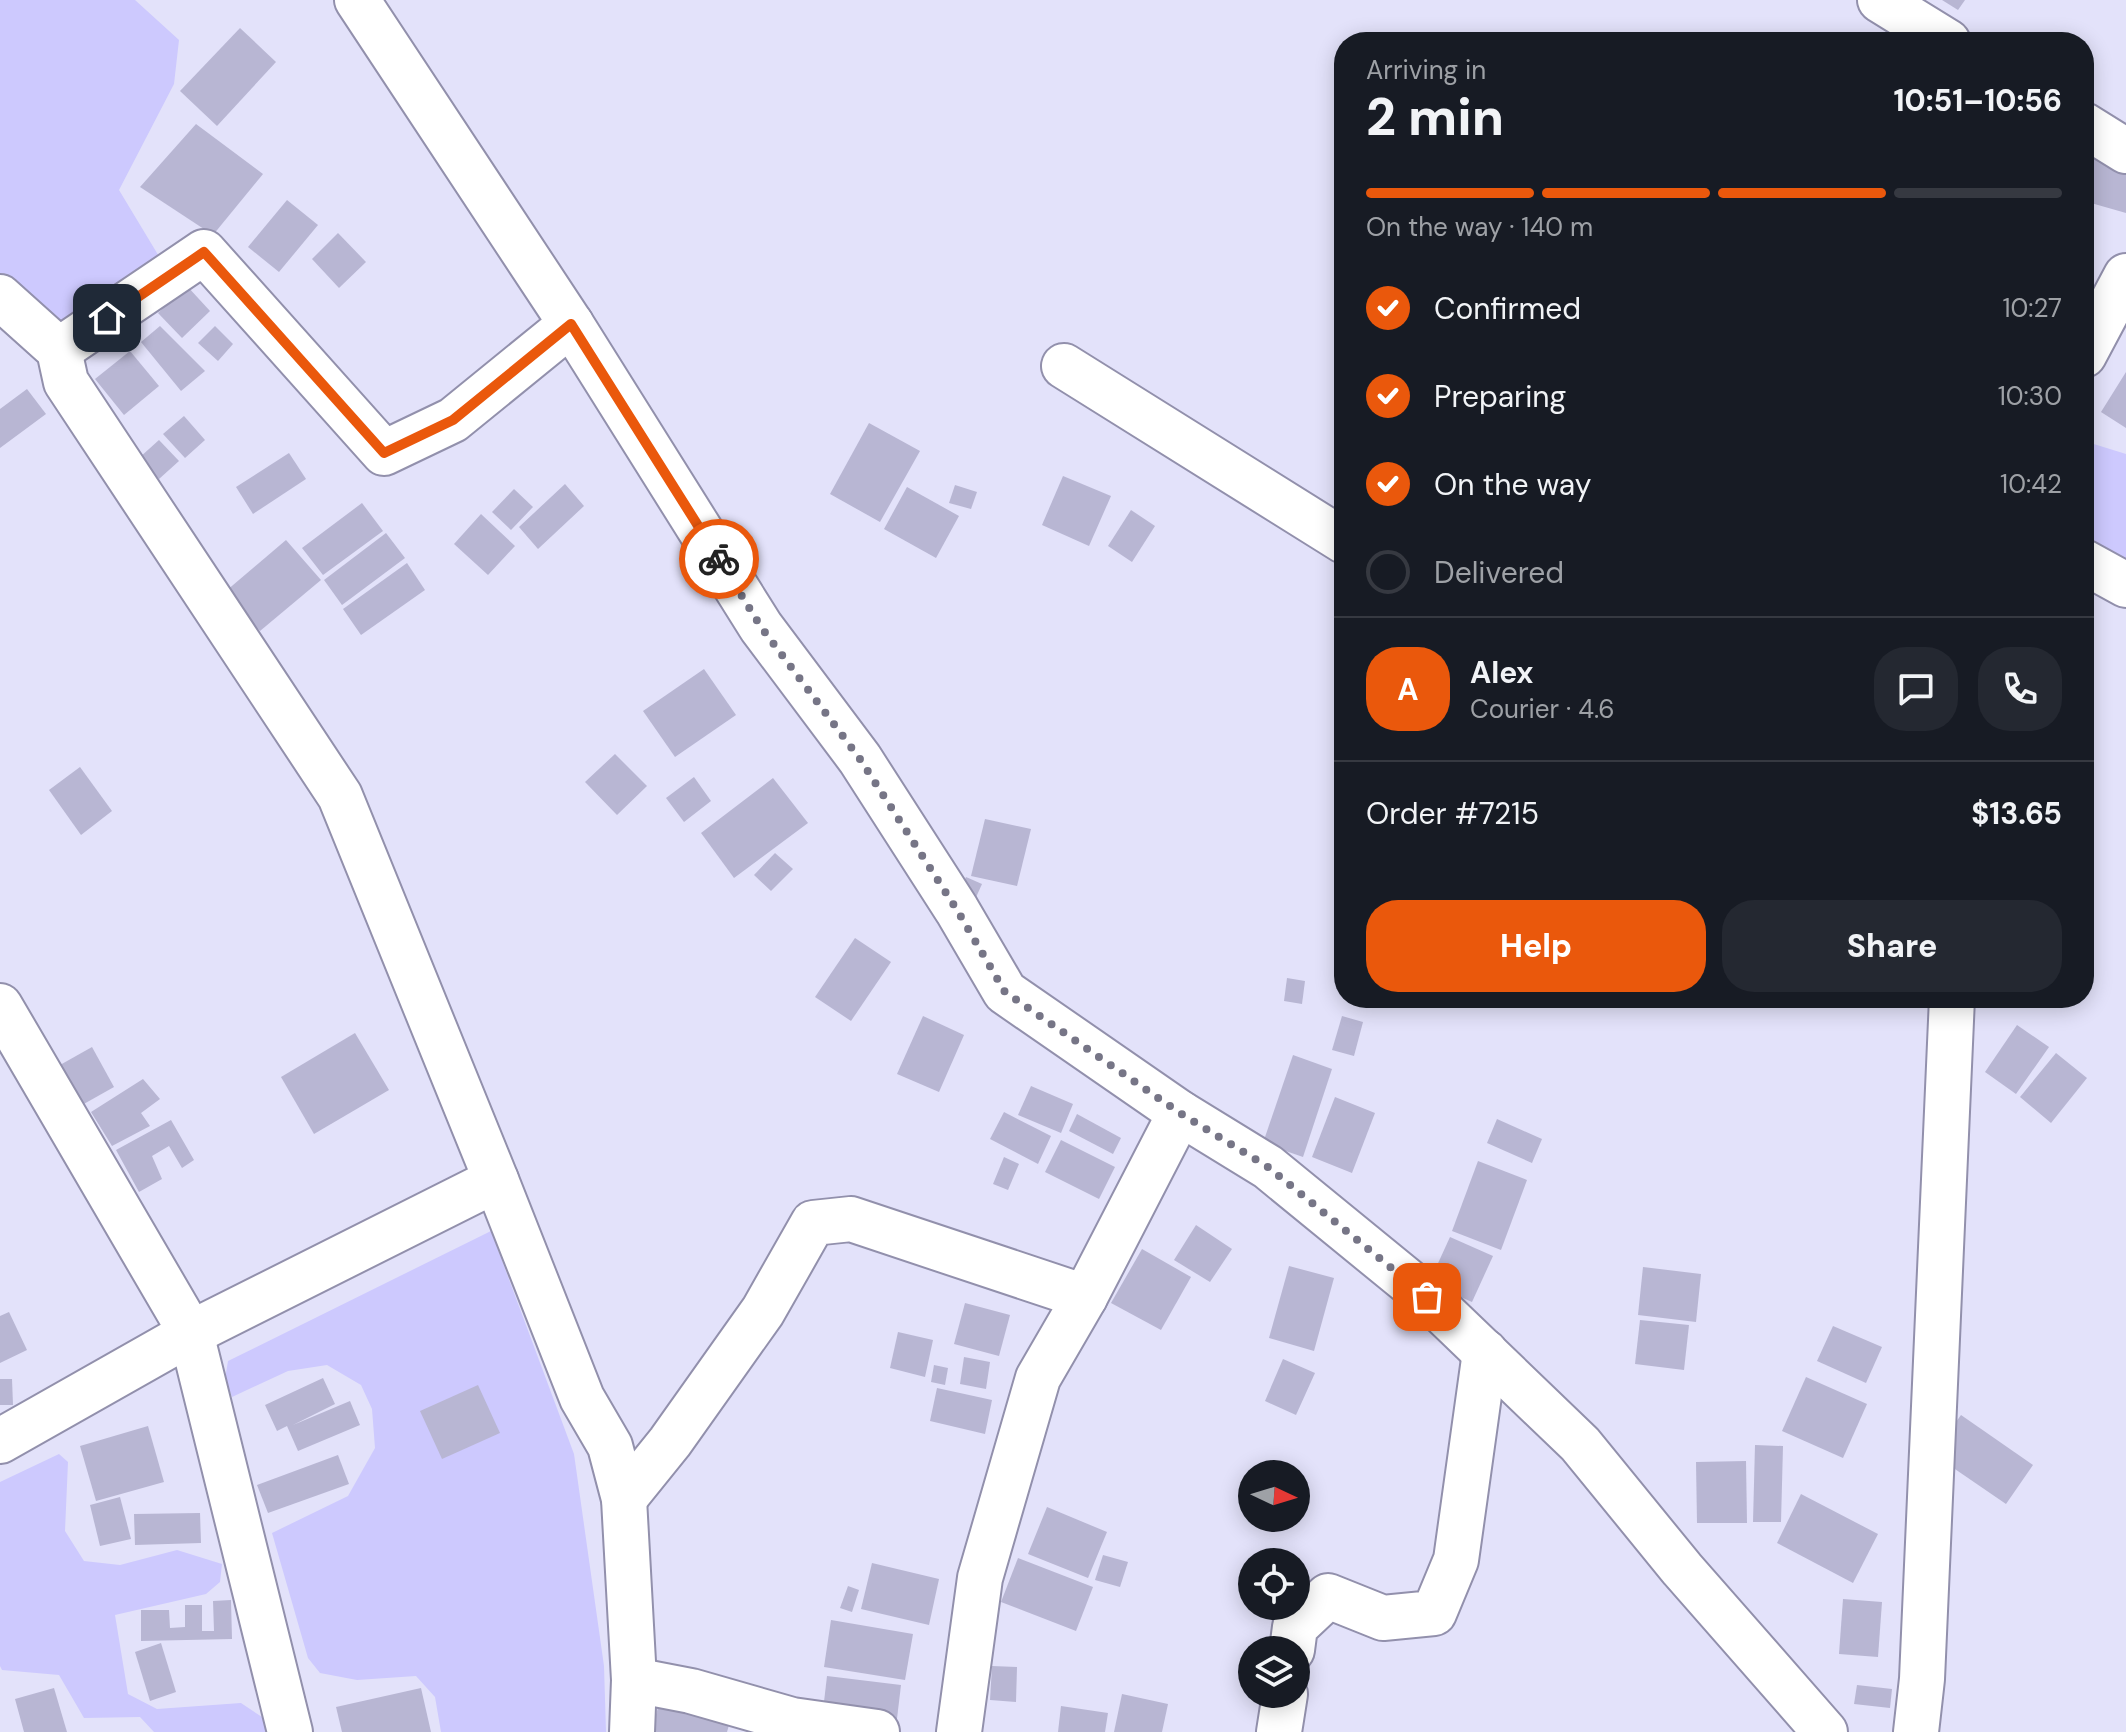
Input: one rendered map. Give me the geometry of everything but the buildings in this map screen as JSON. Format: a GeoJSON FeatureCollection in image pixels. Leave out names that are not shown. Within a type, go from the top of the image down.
{"type":"FeatureCollection","features":[{"type":"Feature","properties":{"kind":"street"},"geometry":{"type":"LineString","coordinates":[[357,0],[571,324],[761,627],[860,759],[957,910],[1005,992],[1180,1113],[1268,1167],[1427,1297],[1580,1444],[1682,1569],[1825,1732]]}},
{"type":"Feature","properties":{"kind":"street"},"geometry":{"type":"LineString","coordinates":[[1880,0],[1932,32]]}},
{"type":"Feature","properties":{"kind":"street"},"geometry":{"type":"LineString","coordinates":[[2094,131],[2126,151]]}},
{"type":"Feature","properties":{"kind":"street"},"geometry":{"type":"LineString","coordinates":[[59,350],[204,252],[384,453],[453,420],[571,324]]}},
{"type":"Feature","properties":{"kind":"street"},"geometry":{"type":"LineString","coordinates":[[2094,335],[2126,276]]}},
{"type":"Feature","properties":{"kind":"street"},"geometry":{"type":"LineString","coordinates":[[0,297],[59,350],[66,382],[340,796],[582,1398],[610,1446],[624,1499],[634,1680],[632,1732]]}},
{"type":"Feature","properties":{"kind":"street"},"geometry":{"type":"LineString","coordinates":[[1064,366],[1334,535]]}},
{"type":"Feature","properties":{"kind":"street"},"geometry":{"type":"LineString","coordinates":[[2094,567],[2126,585]]}},
{"type":"Feature","properties":{"kind":"street"},"geometry":{"type":"LineString","coordinates":[[0,1006],[191,1333],[290,1732]]}},
{"type":"Feature","properties":{"kind":"street"},"geometry":{"type":"LineString","coordinates":[[1916,1732],[1922,1679],[1952,1008]]}},
{"type":"Feature","properties":{"kind":"street"},"geometry":{"type":"LineString","coordinates":[[959,1732],[980,1578],[1038,1378],[1085,1297],[1180,1113]]}},
{"type":"Feature","properties":{"kind":"street"},"geometry":{"type":"LineString","coordinates":[[0,1441],[191,1333],[496,1180]]}},
{"type":"Feature","properties":{"kind":"street"},"geometry":{"type":"LineString","coordinates":[[624,1499],[670,1442],[763,1311],[813,1223],[851,1219],[1085,1297]]}},
{"type":"Feature","properties":{"kind":"street"},"geometry":{"type":"LineString","coordinates":[[1294,1636],[1295,1627],[1328,1596],[1383,1618],[1434,1613],[1456,1560],[1485,1352]]}},
{"type":"Feature","properties":{"kind":"street"},"geometry":{"type":"LineString","coordinates":[[634,1680],[691,1691],[792,1720],[877,1732]]}},
{"type":"Feature","properties":{"kind":"street"},"geometry":{"type":"LineString","coordinates":[[1279,1732],[1283,1708]]}},
{"type":"Feature","properties":{"kind":"shaded area"},"geometry":{"type":"Polygon","coordinates":[[[0,0],[135,0],[179,40],[174,84],[119,190],[160,258],[62,333],[14,294],[0,275],[0,0]]]}},
{"type":"Feature","properties":{"kind":"shaded area"},"geometry":{"type":"Polygon","coordinates":[[[2094,444],[2126,454],[2126,566],[2094,547],[2094,444]]]}},
{"type":"Feature","properties":{"kind":"shaded area"},"geometry":{"type":"Polygon","coordinates":[[[491,1231],[574,1454],[604,1666],[606,1732],[441,1732],[435,1697],[416,1676],[357,1680],[320,1673],[308,1658],[272,1533],[348,1496],[375,1448],[372,1409],[361,1385],[327,1365],[288,1371],[232,1397],[225,1379],[228,1361],[491,1231]]]}},
{"type":"Feature","properties":{"kind":"shaded area"},"geometry":{"type":"Polygon","coordinates":[[[59,1454],[68,1462],[65,1531],[84,1561],[120,1565],[177,1550],[222,1564],[220,1582],[206,1594],[115,1615],[128,1694],[157,1709],[241,1703],[265,1719],[269,1732],[154,1732],[140,1717],[84,1718],[59,1675],[2,1670],[0,1482],[59,1454]]]}},
{"type":"Feature","properties":{"kind":"way so far"},"geometry":{"type":"LineString","coordinates":[[719,559],[761,627],[860,759],[957,910],[1005,992],[1180,1113],[1268,1167],[1427,1297]]}},
{"type":"Feature","properties":{"kind":"route"},"geometry":{"type":"LineString","coordinates":[[107,318],[204,252],[384,453],[453,420],[571,324],[719,559]]}}]}
